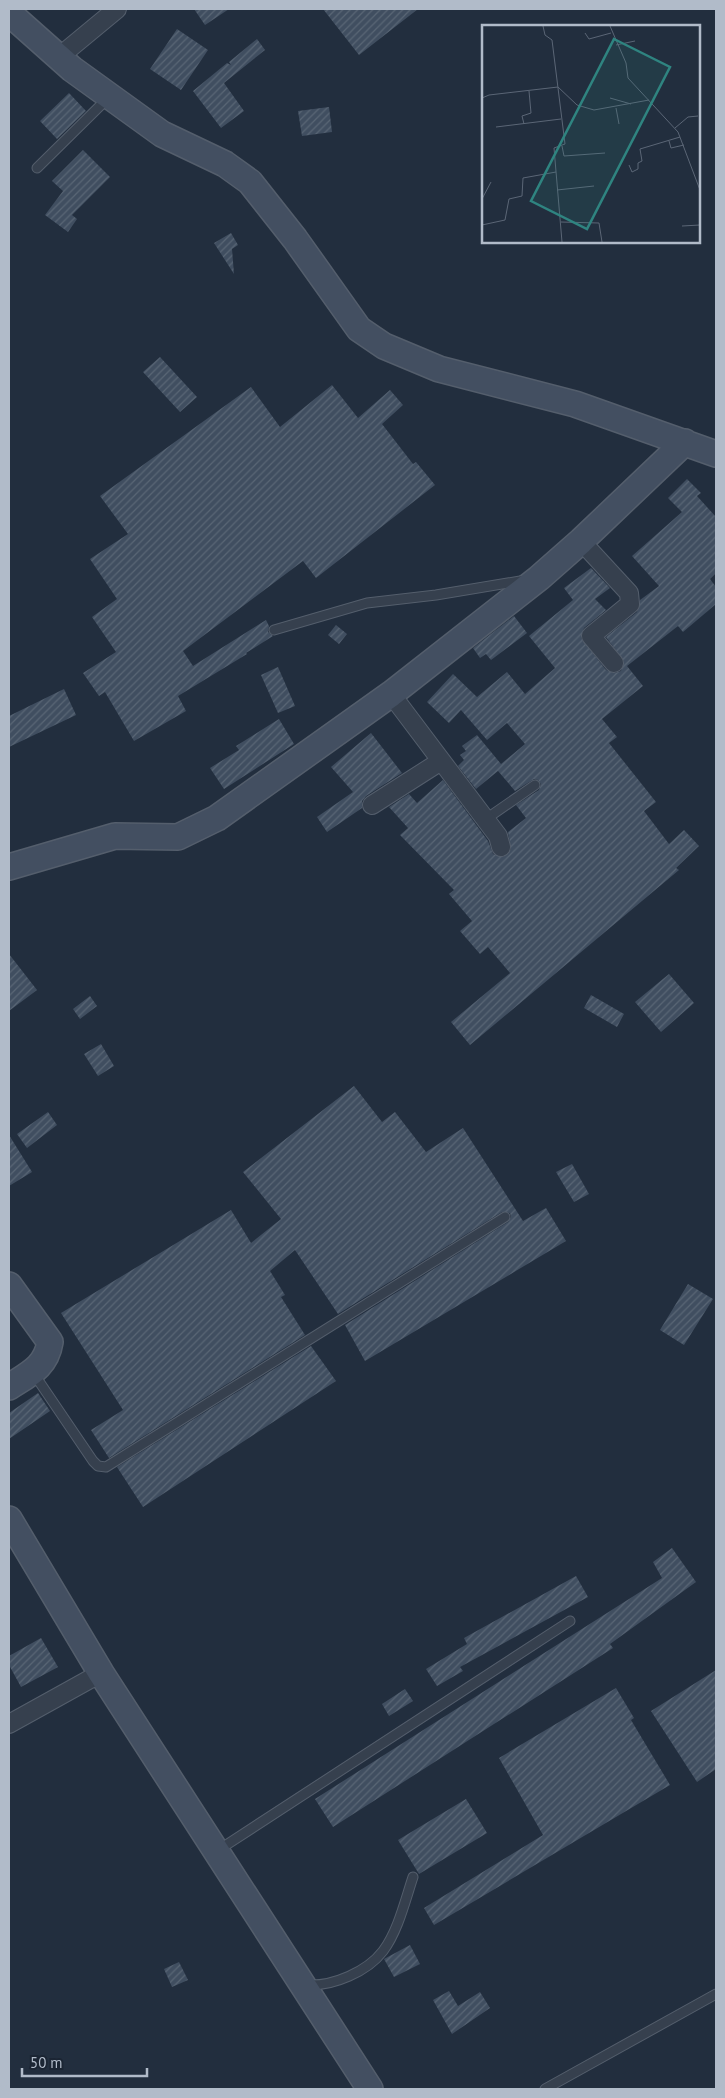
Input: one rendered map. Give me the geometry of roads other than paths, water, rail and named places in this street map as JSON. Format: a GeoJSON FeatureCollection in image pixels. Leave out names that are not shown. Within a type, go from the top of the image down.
{"type":"FeatureCollection","features":[{"type":"Feature","properties":{"kind":"street"},"geometry":{"type":"LineString","coordinates":[[59,57],[100,14],[118,9]]}},
{"type":"Feature","properties":{"kind":"street"},"geometry":{"type":"LineString","coordinates":[[9,13],[59,57],[162,134],[225,164],[250,182],[295,239],[358,329],[384,346],[439,369],[575,404],[716,454]]}},
{"type":"Feature","properties":{"kind":"street"},"geometry":{"type":"LineString","coordinates":[[9,867],[115,836],[178,837],[217,818],[391,694],[539,578],[581,541],[685,442]]}},
{"type":"Feature","properties":{"kind":"street"},"geometry":{"type":"LineString","coordinates":[[581,541],[630,593],[630,604],[591,636],[614,663]]}},
{"type":"Feature","properties":{"kind":"street"},"geometry":{"type":"LineString","coordinates":[[391,694],[486,819],[498,836],[501,847]]}},
{"type":"Feature","properties":{"kind":"street"},"geometry":{"type":"LineString","coordinates":[[372,805],[441,761]]}},
{"type":"Feature","properties":{"kind":"street"},"geometry":{"type":"LineString","coordinates":[[9,1285],[50,1342],[48,1356],[32,1371],[9,1387]]}},
{"type":"Feature","properties":{"kind":"street"},"geometry":{"type":"LineString","coordinates":[[9,1519],[101,1672],[370,2089]]}},
{"type":"Feature","properties":{"kind":"street"},"geometry":{"type":"LineString","coordinates":[[9,1724],[101,1672]]}},
{"type":"Feature","properties":{"kind":"lane"},"geometry":{"type":"LineString","coordinates":[[37,168],[110,96]]}},
{"type":"Feature","properties":{"kind":"lane"},"geometry":{"type":"LineString","coordinates":[[274,630],[367,603],[436,595],[539,578]]}},
{"type":"Feature","properties":{"kind":"lane"},"geometry":{"type":"LineString","coordinates":[[486,819],[535,785]]}},
{"type":"Feature","properties":{"kind":"lane"},"geometry":{"type":"LineString","coordinates":[[32,1371],[93,1461],[98,1466],[106,1467],[505,1217]]}},
{"type":"Feature","properties":{"kind":"lane"},"geometry":{"type":"LineString","coordinates":[[217,1851],[570,1621]]}},
{"type":"Feature","properties":{"kind":"lane"},"geometry":{"type":"LineString","coordinates":[[303,1985],[320,1986],[347,1976],[367,1965],[383,1952],[398,1922],[413,1877]]}},
{"type":"Feature","properties":{"kind":"lane"},"geometry":{"type":"LineString","coordinates":[[545,2089],[716,1994]]}}]}
